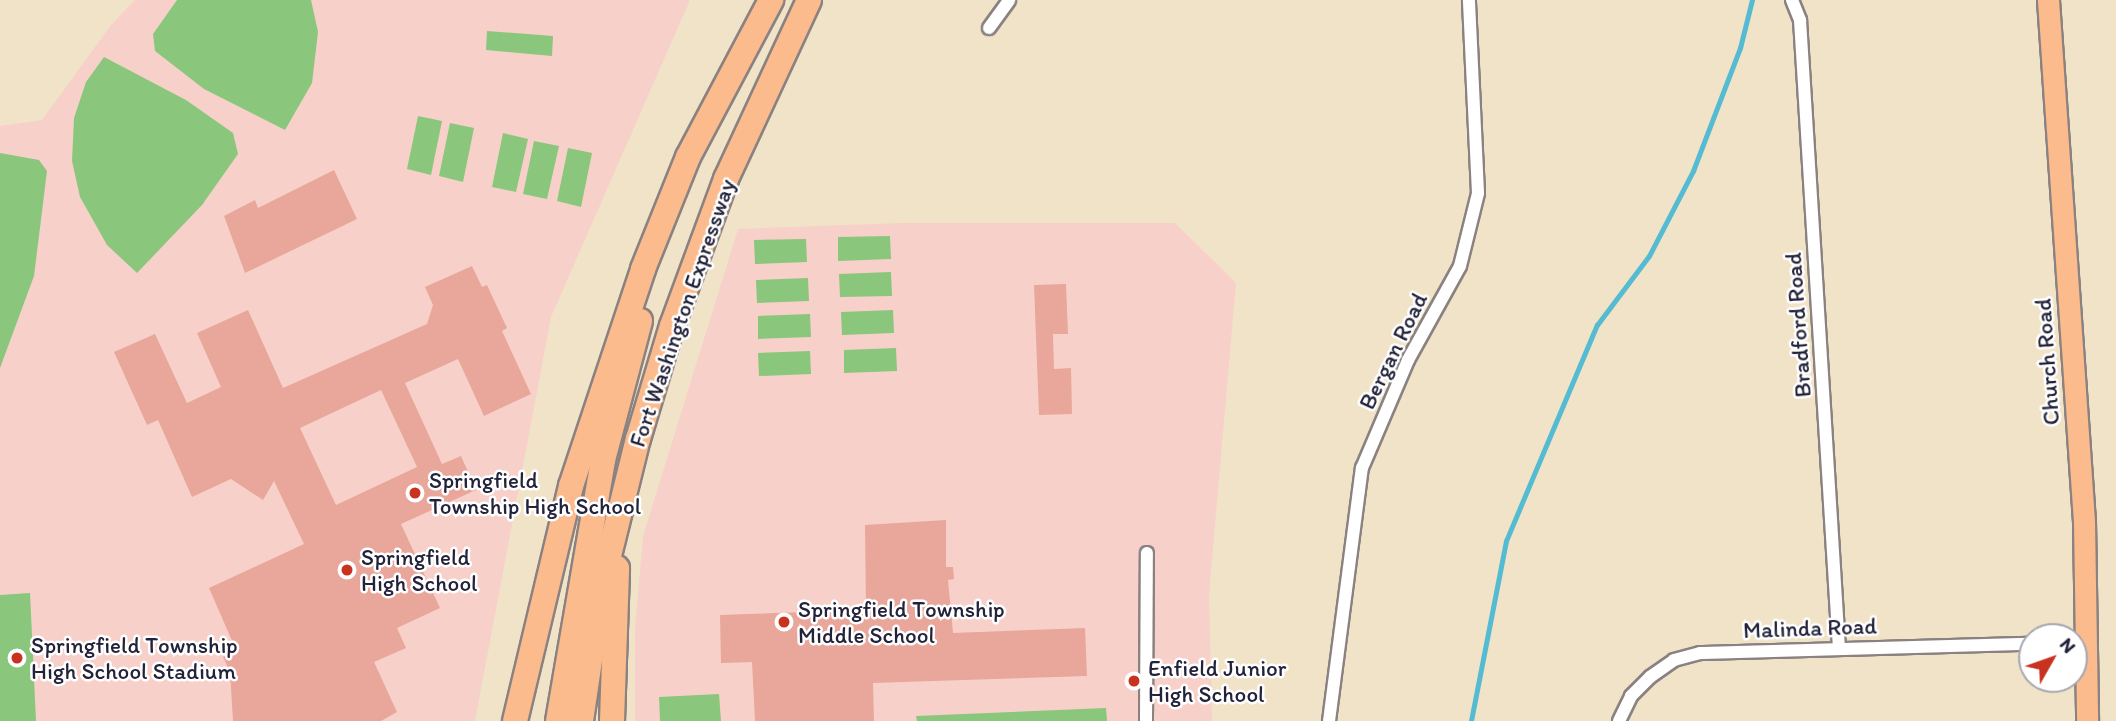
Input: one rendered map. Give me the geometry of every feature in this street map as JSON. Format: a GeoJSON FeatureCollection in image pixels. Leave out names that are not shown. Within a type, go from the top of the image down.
{"type":"FeatureCollection","features":[{"type":"Feature","properties":{"kind":"highway"},"geometry":{"type":"LineString","coordinates":[[515,721],[571,486],[629,306],[688,157],[771,0]]}},
{"type":"Feature","properties":{"kind":"highway"},"geometry":{"type":"LineString","coordinates":[[558,721],[603,460],[644,306],[696,167],[771,0]]}},
{"type":"Feature","properties":{"kind":"highway","name":"Fort Washington Expressway"},"geometry":{"type":"LineString","coordinates":[[581,721],[600,592],[672,326],[721,192],[809,0]]}},
{"type":"Feature","properties":{"kind":"highway"},"geometry":{"type":"LineString","coordinates":[[612,721],[619,515]]}},
{"type":"Feature","properties":{"kind":"main road","name":"Church Road"},"geometry":{"type":"LineString","coordinates":[[2048,0],[2084,522],[2081,623]]}},
{"type":"Feature","properties":{"kind":"main road","name":"Church Road"},"geometry":{"type":"LineString","coordinates":[[2084,693],[2087,721]]}},
{"type":"Feature","properties":{"kind":"street"},"geometry":{"type":"LineString","coordinates":[[989,28],[1009,0]]}},
{"type":"Feature","properties":{"kind":"street","name":"Bergan Road"},"geometry":{"type":"LineString","coordinates":[[1329,721],[1362,468],[1408,360],[1460,266],[1478,193],[1469,0]]}},
{"type":"Feature","properties":{"kind":"street","name":"Bradford Road"},"geometry":{"type":"LineString","coordinates":[[1792,0],[1800,20],[1839,648]]}},
{"type":"Feature","properties":{"kind":"street"},"geometry":{"type":"LineString","coordinates":[[1146,721],[1147,553]]}},
{"type":"Feature","properties":{"kind":"street","name":"Malinda Road"},"geometry":{"type":"LineString","coordinates":[[1619,721],[1631,696],[1674,660],[1700,653],[2018,644]]}},
{"type":"Feature","properties":{"kind":"shaded area"},"geometry":{"type":"Polygon","coordinates":[[[135,0],[690,0],[551,317],[475,721],[0,721],[0,126],[42,120],[111,25],[135,0]]]}},
{"type":"Feature","properties":{"kind":"shaded area"},"geometry":{"type":"Polygon","coordinates":[[[902,223],[1175,223],[1236,283],[1209,594],[1212,721],[635,721],[635,629],[643,536],[738,229],[902,223]]]}},
{"type":"Feature","properties":{"kind":"green space"},"geometry":{"type":"Polygon","coordinates":[[[177,0],[311,0],[318,32],[312,83],[285,130],[204,89],[155,51],[153,34],[177,0]]]}},
{"type":"Feature","properties":{"kind":"green space"},"geometry":{"type":"Polygon","coordinates":[[[487,31],[553,36],[552,56],[486,50],[487,31]]]}},
{"type":"Feature","properties":{"kind":"green space"},"geometry":{"type":"Polygon","coordinates":[[[104,57],[186,100],[233,133],[238,154],[202,205],[137,273],[107,245],[80,197],[72,161],[74,118],[86,82],[104,57]]]}},
{"type":"Feature","properties":{"kind":"green space"},"geometry":{"type":"Polygon","coordinates":[[[418,116],[442,121],[431,175],[407,169],[418,116]]]}},
{"type":"Feature","properties":{"kind":"green space"},"geometry":{"type":"Polygon","coordinates":[[[450,123],[474,128],[463,182],[439,176],[450,123]]]}},
{"type":"Feature","properties":{"kind":"green space"},"geometry":{"type":"Polygon","coordinates":[[[503,133],[528,139],[516,192],[492,187],[503,133]]]}},
{"type":"Feature","properties":{"kind":"green space"},"geometry":{"type":"Polygon","coordinates":[[[534,141],[559,146],[547,199],[523,194],[534,141]]]}},
{"type":"Feature","properties":{"kind":"green space"},"geometry":{"type":"Polygon","coordinates":[[[568,148],[592,153],[581,207],[557,201],[568,148]]]}},
{"type":"Feature","properties":{"kind":"green space"},"geometry":{"type":"Polygon","coordinates":[[[0,153],[39,160],[47,171],[34,276],[0,368],[0,153]]]}},
{"type":"Feature","properties":{"kind":"green space"},"geometry":{"type":"Polygon","coordinates":[[[890,236],[891,259],[838,261],[838,237],[890,236]]]}},
{"type":"Feature","properties":{"kind":"green space"},"geometry":{"type":"Polygon","coordinates":[[[806,239],[807,262],[755,264],[754,240],[806,239]]]}},
{"type":"Feature","properties":{"kind":"green space"},"geometry":{"type":"Polygon","coordinates":[[[891,272],[892,296],[840,297],[839,274],[891,272]]]}},
{"type":"Feature","properties":{"kind":"green space"},"geometry":{"type":"Polygon","coordinates":[[[808,278],[809,301],[757,303],[756,280],[808,278]]]}},
{"type":"Feature","properties":{"kind":"green space"},"geometry":{"type":"Polygon","coordinates":[[[893,310],[894,333],[842,335],[841,312],[893,310]]]}},
{"type":"Feature","properties":{"kind":"green space"},"geometry":{"type":"Polygon","coordinates":[[[810,314],[811,337],[758,339],[758,316],[810,314]]]}},
{"type":"Feature","properties":{"kind":"green space"},"geometry":{"type":"Polygon","coordinates":[[[896,348],[897,371],[844,373],[844,350],[896,348]]]}},
{"type":"Feature","properties":{"kind":"green space"},"geometry":{"type":"Polygon","coordinates":[[[810,351],[811,374],[759,376],[758,353],[810,351]]]}},
{"type":"Feature","properties":{"kind":"green space","name":"Springfield Township High School Stadium"},"geometry":{"type":"Polygon","coordinates":[[[30,593],[36,721],[0,721],[0,595],[30,593]]]}},
{"type":"Feature","properties":{"kind":"green space"},"geometry":{"type":"Polygon","coordinates":[[[719,694],[721,721],[660,721],[659,697],[719,694]]]}},
{"type":"Feature","properties":{"kind":"green space"},"geometry":{"type":"Polygon","coordinates":[[[1106,708],[1107,721],[917,721],[916,716],[1106,708]]]}},
{"type":"Feature","properties":{"kind":"building"},"geometry":{"type":"Polygon","coordinates":[[[334,170],[357,219],[245,273],[224,216],[255,200],[258,208],[334,170]]]}},
{"type":"Feature","properties":{"kind":"building","name":"Springfield Township High School"},"geometry":{"type":"Polygon","coordinates":[[[472,266],[482,287],[487,285],[507,328],[502,331],[531,394],[484,416],[458,359],[405,383],[442,464],[461,456],[476,490],[401,524],[440,608],[397,628],[406,648],[374,662],[397,712],[381,721],[233,721],[230,672],[223,657],[236,650],[209,588],[304,544],[274,481],[263,500],[231,479],[192,497],[158,420],[147,425],[114,352],[155,334],[187,403],[221,387],[197,333],[248,310],[283,388],[427,324],[433,305],[425,287],[472,266]],[[381,390],[300,428],[336,505],[417,467],[381,390]]]}},
{"type":"Feature","properties":{"kind":"building"},"geometry":{"type":"Polygon","coordinates":[[[1066,284],[1068,334],[1053,334],[1054,369],[1071,368],[1072,414],[1039,415],[1034,285],[1066,284]]]}},
{"type":"Feature","properties":{"kind":"building","name":"Springfield Township Middle School"},"geometry":{"type":"Polygon","coordinates":[[[946,520],[946,567],[953,567],[954,579],[948,580],[953,633],[1085,628],[1087,676],[873,683],[874,721],[755,721],[752,662],[721,663],[720,615],[866,610],[865,525],[946,520]]]}},
{"type":"Feature","properties":{"kind":"waterway"},"geometry":{"type":"LineString","coordinates":[[1471,721],[1506,541],[1597,325],[1649,256],[1693,171],[1740,48],[1752,0]]}},
{"type":"Feature","properties":{"kind":"place","name":"Springfield Township High School"},"geometry":{"type":"Point","coordinates":[415,493]}},
{"type":"Feature","properties":{"kind":"place","name":"Springfield High School"},"geometry":{"type":"Point","coordinates":[347,570]}},
{"type":"Feature","properties":{"kind":"place","name":"Springfield Township Middle School"},"geometry":{"type":"Point","coordinates":[784,622]}},
{"type":"Feature","properties":{"kind":"place","name":"Springfield Township High School Stadium"},"geometry":{"type":"Point","coordinates":[17,658]}},
{"type":"Feature","properties":{"kind":"place","name":"Enfield Junior High School"},"geometry":{"type":"Point","coordinates":[1134,681]}}]}
